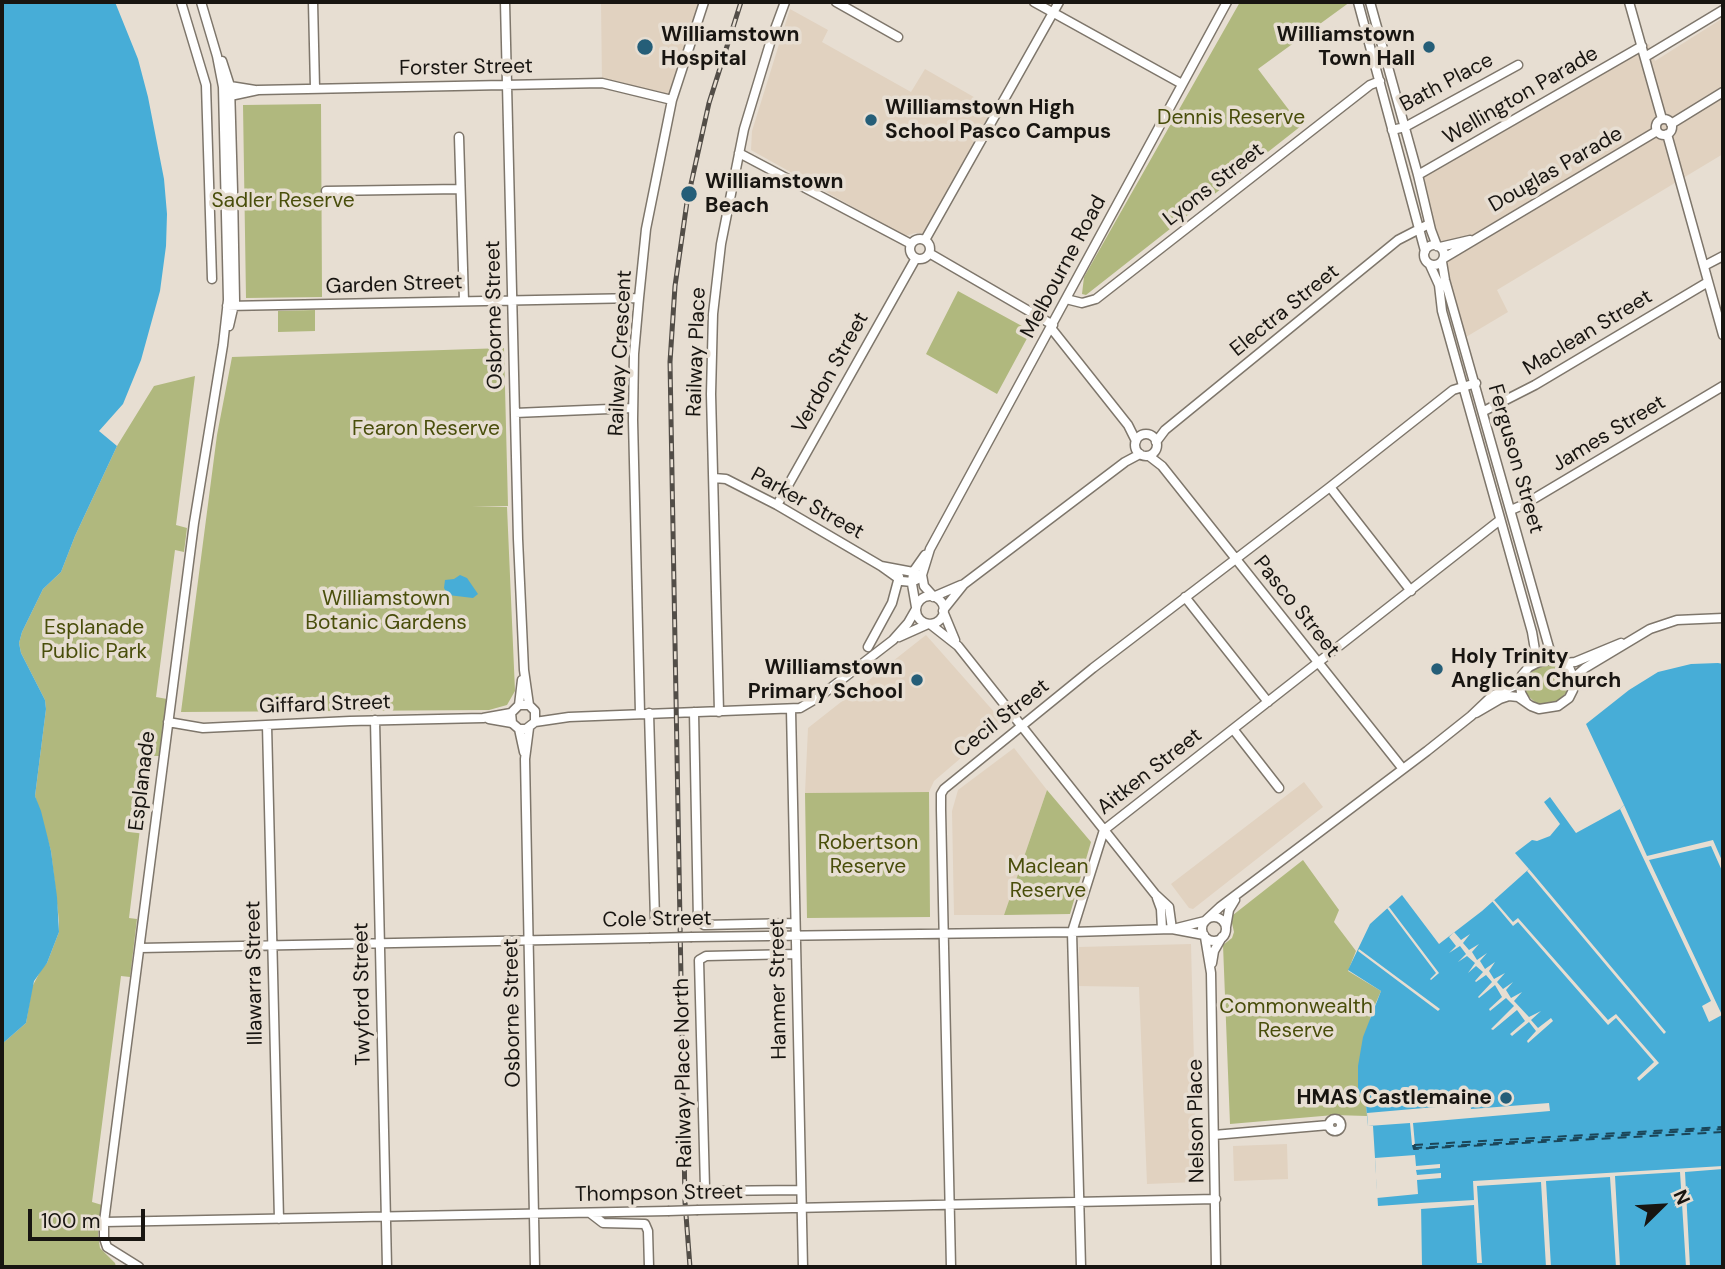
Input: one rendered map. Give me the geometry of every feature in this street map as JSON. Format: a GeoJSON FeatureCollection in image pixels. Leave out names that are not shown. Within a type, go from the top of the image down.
{"type":"FeatureCollection","features":[{"type":"Feature","properties":{"kind":"street"},"geometry":{"type":"LineString","coordinates":[[181,2],[206,85],[212,279]]}},
{"type":"Feature","properties":{"kind":"street","name":"Esplanade"},"geometry":{"type":"LineString","coordinates":[[104,1222],[201,473],[230,306],[228,74],[212,38],[201,2]]}},
{"type":"Feature","properties":{"kind":"street"},"geometry":{"type":"LineString","coordinates":[[313,2],[315,88]]}},
{"type":"Feature","properties":{"kind":"street","name":"Osborne Street"},"geometry":{"type":"LineString","coordinates":[[505,2],[524,670],[532,708],[532,725],[525,759],[535,1267]]}},
{"type":"Feature","properties":{"kind":"street","name":"Railway Crescent"},"geometry":{"type":"LineString","coordinates":[[654,919],[633,408],[634,354],[646,229],[673,100],[704,2]]}},
{"type":"Feature","properties":{"kind":"street","name":"Railway Place"},"geometry":{"type":"LineString","coordinates":[[719,712],[711,394],[713,314],[721,244],[739,153],[771,40],[785,2]]}},
{"type":"Feature","properties":{"kind":"street"},"geometry":{"type":"LineString","coordinates":[[836,2],[898,37]]}},
{"type":"Feature","properties":{"kind":"street"},"geometry":{"type":"LineString","coordinates":[[1034,2],[1182,85]]}},
{"type":"Feature","properties":{"kind":"street"},"geometry":{"type":"LineString","coordinates":[[925,240],[1059,2]]}},
{"type":"Feature","properties":{"kind":"street","name":"Melbourne Road"},"geometry":{"type":"LineString","coordinates":[[913,572],[930,549],[1227,2]]}},
{"type":"Feature","properties":{"kind":"street"},"geometry":{"type":"LineString","coordinates":[[1358,2],[1425,251],[1424,259],[1435,266],[1443,260],[1444,251],[1438,246],[1429,224],[1373,3]]}},
{"type":"Feature","properties":{"kind":"street"},"geometry":{"type":"LineString","coordinates":[[1629,2],[1645,57],[1667,122],[1671,130],[1667,134],[1657,131],[1657,123],[1667,122],[1723,92]]}},
{"type":"Feature","properties":{"kind":"street"},"geometry":{"type":"LineString","coordinates":[[1363,19],[1364,13],[1373,3]]}},
{"type":"Feature","properties":{"kind":"street"},"geometry":{"type":"LineString","coordinates":[[1645,57],[1723,10]]}},
{"type":"Feature","properties":{"kind":"street","name":"Wellington Parade"},"geometry":{"type":"LineString","coordinates":[[1418,176],[1642,46]]}},
{"type":"Feature","properties":{"kind":"street","name":"Bath Place"},"geometry":{"type":"LineString","coordinates":[[1392,130],[1405,127],[1518,65]]}},
{"type":"Feature","properties":{"kind":"street","name":"Lyons Street"},"geometry":{"type":"LineString","coordinates":[[1066,299],[1082,303],[1096,299],[1370,85],[1380,81]]}},
{"type":"Feature","properties":{"kind":"street","name":"Forster Street"},"geometry":{"type":"LineString","coordinates":[[229,92],[607,83],[673,100]]}},
{"type":"Feature","properties":{"kind":"street","name":"Douglas Parade"},"geometry":{"type":"LineString","coordinates":[[1443,260],[1473,239],[1657,131]]}},
{"type":"Feature","properties":{"kind":"street"},"geometry":{"type":"LineString","coordinates":[[1667,134],[1723,332]]}},
{"type":"Feature","properties":{"kind":"street"},"geometry":{"type":"LineString","coordinates":[[459,137],[464,301]]}},
{"type":"Feature","properties":{"kind":"street"},"geometry":{"type":"LineString","coordinates":[[739,153],[911,244]]}},
{"type":"Feature","properties":{"kind":"street"},"geometry":{"type":"LineString","coordinates":[[326,191],[460,188]]}},
{"type":"Feature","properties":{"kind":"street","name":"Electra Street"},"geometry":{"type":"LineString","coordinates":[[944,610],[964,584],[1146,446],[1398,240],[1429,224]]}},
{"type":"Feature","properties":{"kind":"street"},"geometry":{"type":"LineString","coordinates":[[918,239],[925,240],[930,246],[929,253],[923,258],[916,258],[910,253],[911,244],[918,239]]}},
{"type":"Feature","properties":{"kind":"street","name":"Douglas Parade"},"geometry":{"type":"LineString","coordinates":[[1438,246],[1473,239]]}},
{"type":"Feature","properties":{"kind":"street"},"geometry":{"type":"LineString","coordinates":[[1425,251],[1430,246],[1438,246]]}},
{"type":"Feature","properties":{"kind":"street","name":"Pasco Street"},"geometry":{"type":"LineString","coordinates":[[929,253],[1052,327],[1404,769]]}},
{"type":"Feature","properties":{"kind":"street"},"geometry":{"type":"LineString","coordinates":[[1704,266],[1723,256]]}},
{"type":"Feature","properties":{"kind":"street","name":"Verdon Street"},"geometry":{"type":"LineString","coordinates":[[777,505],[916,258]]}},
{"type":"Feature","properties":{"kind":"street","name":"Ferguson Street"},"geometry":{"type":"LineString","coordinates":[[1443,260],[1445,280],[1550,651],[1561,662]]}},
{"type":"Feature","properties":{"kind":"street","name":"Ferguson Street"},"geometry":{"type":"LineString","coordinates":[[1430,265],[1439,285],[1442,311],[1535,644],[1536,658],[1531,665]]}},
{"type":"Feature","properties":{"kind":"street","name":"Maclean Street"},"geometry":{"type":"LineString","coordinates":[[1484,411],[1535,385],[1708,282]]}},
{"type":"Feature","properties":{"kind":"street","name":"Garden Street"},"geometry":{"type":"LineString","coordinates":[[230,306],[639,298]]}},
{"type":"Feature","properties":{"kind":"street","name":"Cecil Street"},"geometry":{"type":"LineString","coordinates":[[951,1267],[941,794],[970,766],[1453,390],[1476,383]]}},
{"type":"Feature","properties":{"kind":"street","name":"James Street"},"geometry":{"type":"LineString","coordinates":[[1511,510],[1723,386]]}},
{"type":"Feature","properties":{"kind":"street"},"geometry":{"type":"LineString","coordinates":[[515,413],[633,408]]}},
{"type":"Feature","properties":{"kind":"street","name":"Parker Street"},"geometry":{"type":"LineString","coordinates":[[713,478],[726,479],[777,505],[912,582]]}},
{"type":"Feature","properties":{"kind":"street"},"geometry":{"type":"LineString","coordinates":[[1330,487],[1410,591]]}},
{"type":"Feature","properties":{"kind":"street","name":"Aitken Street"},"geometry":{"type":"LineString","coordinates":[[1080,1267],[1072,932],[1104,830],[1500,520]]}},
{"type":"Feature","properties":{"kind":"street","name":"Melbourne Road"},"geometry":{"type":"LineString","coordinates":[[922,577],[930,549]]}},
{"type":"Feature","properties":{"kind":"street"},"geometry":{"type":"LineString","coordinates":[[958,646],[941,602],[925,587],[922,577],[913,572],[912,582],[919,619],[958,646],[1155,894],[1171,910],[1173,929]]}},
{"type":"Feature","properties":{"kind":"street","name":"Parker Street"},"geometry":{"type":"LineString","coordinates":[[899,575],[913,572]]}},
{"type":"Feature","properties":{"kind":"street"},"geometry":{"type":"LineString","coordinates":[[868,647],[892,603],[899,575]]}},
{"type":"Feature","properties":{"kind":"street"},"geometry":{"type":"LineString","coordinates":[[912,582],[922,577]]}},
{"type":"Feature","properties":{"kind":"street","name":"Electra Street"},"geometry":{"type":"LineString","coordinates":[[933,596],[964,584]]}},
{"type":"Feature","properties":{"kind":"street"},"geometry":{"type":"LineString","coordinates":[[532,725],[569,717],[800,708],[819,697],[893,640],[908,623],[921,599],[933,596]]}},
{"type":"Feature","properties":{"kind":"street"},"geometry":{"type":"LineString","coordinates":[[1185,597],[1268,702]]}},
{"type":"Feature","properties":{"kind":"street"},"geometry":{"type":"LineString","coordinates":[[893,640],[939,621],[944,610]]}},
{"type":"Feature","properties":{"kind":"street"},"geometry":{"type":"LineString","coordinates":[[1471,716],[1503,698],[1518,697],[1539,709],[1555,707],[1569,698],[1577,677],[1583,670],[1629,640],[1677,620],[1723,618]]}},
{"type":"Feature","properties":{"kind":"street"},"geometry":{"type":"LineString","coordinates":[[1241,892],[1230,906],[1222,937],[1214,941],[1205,936],[1202,928],[1220,907],[1404,769],[1471,716],[1492,695],[1516,685],[1531,665],[1548,660],[1575,662],[1629,640]]}},
{"type":"Feature","properties":{"kind":"street"},"geometry":{"type":"LineString","coordinates":[[1561,662],[1572,671],[1574,685]]}},
{"type":"Feature","properties":{"kind":"street","name":"Osborne Street"},"geometry":{"type":"LineString","coordinates":[[519,705],[524,670]]}},
{"type":"Feature","properties":{"kind":"street"},"geometry":{"type":"LineString","coordinates":[[1521,680],[1521,693],[1526,702]]}},
{"type":"Feature","properties":{"kind":"street"},"geometry":{"type":"LineString","coordinates":[[511,713],[519,705],[569,717]]}},
{"type":"Feature","properties":{"kind":"street","name":"Hanmer Street"},"geometry":{"type":"LineString","coordinates":[[791,710],[803,1267]]}},
{"type":"Feature","properties":{"kind":"street"},"geometry":{"type":"LineString","coordinates":[[694,712],[698,921],[704,925],[795,923]]}},
{"type":"Feature","properties":{"kind":"street","name":"Osborne Street"},"geometry":{"type":"LineString","coordinates":[[511,713],[525,759]]}},
{"type":"Feature","properties":{"kind":"street","name":"Giffard Street"},"geometry":{"type":"LineString","coordinates":[[168,722],[197,728],[483,718],[511,713]]}},
{"type":"Feature","properties":{"kind":"street","name":"Giffard Street"},"geometry":{"type":"LineString","coordinates":[[483,718],[516,726],[532,725]]}},
{"type":"Feature","properties":{"kind":"street","name":"Twyford Street"},"geometry":{"type":"LineString","coordinates":[[375,720],[387,1267]]}},
{"type":"Feature","properties":{"kind":"street","name":"Illawarra Street"},"geometry":{"type":"LineString","coordinates":[[267,725],[279,1219]]}},
{"type":"Feature","properties":{"kind":"street"},"geometry":{"type":"LineString","coordinates":[[1233,729],[1279,788]]}},
{"type":"Feature","properties":{"kind":"street"},"geometry":{"type":"LineString","coordinates":[[1155,894],[1161,909],[1162,929]]}},
{"type":"Feature","properties":{"kind":"street"},"geometry":{"type":"LineString","coordinates":[[1206,921],[1217,917],[1223,921],[1226,928]]}},
{"type":"Feature","properties":{"kind":"street","name":"Cole Street"},"geometry":{"type":"LineString","coordinates":[[1173,929],[1206,921]]}},
{"type":"Feature","properties":{"kind":"street","name":"Cole Street"},"geometry":{"type":"LineString","coordinates":[[140,948],[1162,929],[1205,936]]}},
{"type":"Feature","properties":{"kind":"street","name":"Nelson Place"},"geometry":{"type":"LineString","coordinates":[[1205,936],[1211,973],[1216,1267]]}},
{"type":"Feature","properties":{"kind":"street","name":"Nelson Place"},"geometry":{"type":"LineString","coordinates":[[1211,973],[1214,951],[1222,937]]}},
{"type":"Feature","properties":{"kind":"street","name":"Railway Place North"},"geometry":{"type":"LineString","coordinates":[[796,954],[706,956],[700,957],[699,961],[705,1188],[708,1191],[800,1190]]}},
{"type":"Feature","properties":{"kind":"street"},"geometry":{"type":"LineString","coordinates":[[1214,1135],[1329,1125]]}},
{"type":"Feature","properties":{"kind":"street","name":"Thompson Street"},"geometry":{"type":"LineString","coordinates":[[104,1222],[1216,1199]]}},
{"type":"Feature","properties":{"kind":"street"},"geometry":{"type":"LineString","coordinates":[[590,1213],[603,1223],[645,1224],[648,1231],[649,1267]]}},
{"type":"Feature","properties":{"kind":"street"},"geometry":{"type":"LineString","coordinates":[[104,1222],[107,1247],[139,1267]]}},
{"type":"Feature","properties":{"kind":"shaded area","name":"Williamstown Hospital"},"geometry":{"type":"Polygon","coordinates":[[[601,2],[704,2],[672,100],[602,83],[601,2]]]}},
{"type":"Feature","properties":{"kind":"shaded area","name":"Williamstown High School Pasco Campus"},"geometry":{"type":"Polygon","coordinates":[[[790,9],[828,30],[822,42],[911,92],[925,69],[993,108],[925,233],[905,236],[751,150],[752,131],[790,9]]]}},
{"type":"Feature","properties":{"kind":"shaded area"},"geometry":{"type":"Polygon","coordinates":[[[1723,18],[1723,154],[1497,290],[1508,312],[1466,337],[1421,177],[1649,44],[1655,61],[1723,18]]]}},
{"type":"Feature","properties":{"kind":"shaded area","name":"Williamstown Primary School"},"geometry":{"type":"Polygon","coordinates":[[[926,635],[1003,722],[934,781],[929,792],[805,793],[808,728],[926,635]]]}},
{"type":"Feature","properties":{"kind":"shaded area"},"geometry":{"type":"Polygon","coordinates":[[[1014,748],[1047,790],[1004,915],[954,915],[952,811],[958,790],[1014,748]]]}},
{"type":"Feature","properties":{"kind":"shaded area"},"geometry":{"type":"Polygon","coordinates":[[[1304,782],[1323,807],[1193,909],[1189,908],[1171,884],[1304,782]]]}},
{"type":"Feature","properties":{"kind":"shaded area"},"geometry":{"type":"Polygon","coordinates":[[[1191,944],[1197,1182],[1147,1184],[1139,987],[1077,986],[1079,947],[1191,944]]]}},
{"type":"Feature","properties":{"kind":"shaded area"},"geometry":{"type":"Polygon","coordinates":[[[1287,1144],[1288,1179],[1234,1181],[1233,1146],[1287,1144]]]}},
{"type":"Feature","properties":{"kind":"green space","name":"Dennis Reserve"},"geometry":{"type":"Polygon","coordinates":[[[1240,2],[1350,2],[1258,69],[1301,126],[1086,295],[1082,294],[1084,277],[1240,2]]]}},
{"type":"Feature","properties":{"kind":"green space","name":"Sadler Reserve"},"geometry":{"type":"Polygon","coordinates":[[[321,104],[322,297],[246,298],[243,105],[321,104]]]}},
{"type":"Feature","properties":{"kind":"green space"},"geometry":{"type":"Polygon","coordinates":[[[958,291],[1031,331],[997,394],[926,354],[958,291]]]}},
{"type":"Feature","properties":{"kind":"green space"},"geometry":{"type":"Polygon","coordinates":[[[315,310],[315,331],[278,332],[278,311],[315,310]]]}},
{"type":"Feature","properties":{"kind":"green space"},"geometry":{"type":"Polygon","coordinates":[[[504,348],[508,506],[472,507],[507,507],[515,691],[507,705],[489,710],[181,712],[217,435],[232,357],[504,348]]]}},
{"type":"Feature","properties":{"kind":"green space","name":"Esplanade Public Park"},"geometry":{"type":"Polygon","coordinates":[[[195,376],[176,525],[187,528],[184,552],[175,550],[156,697],[167,699],[159,756],[149,756],[129,918],[137,919],[130,977],[121,976],[92,1202],[102,1205],[98,1235],[100,1248],[116,1267],[2,1267],[2,1044],[26,1023],[32,987],[47,963],[59,932],[51,851],[35,796],[45,700],[21,653],[19,643],[43,589],[61,572],[117,446],[154,386],[195,376]]]}},
{"type":"Feature","properties":{"kind":"green space"},"geometry":{"type":"Polygon","coordinates":[[[1547,664],[1563,667],[1570,678],[1570,688],[1559,701],[1546,705],[1537,704],[1526,694],[1525,680],[1531,671],[1547,664]]]}},
{"type":"Feature","properties":{"kind":"green space","name":"Maclean Reserve"},"geometry":{"type":"Polygon","coordinates":[[[1047,790],[1091,842],[1070,914],[1004,915],[1047,790]]]}},
{"type":"Feature","properties":{"kind":"green space","name":"Robertson Reserve"},"geometry":{"type":"Polygon","coordinates":[[[929,792],[930,917],[807,918],[805,793],[929,792]]]}},
{"type":"Feature","properties":{"kind":"green space","name":"Commonwealth Reserve"},"geometry":{"type":"Polygon","coordinates":[[[1303,860],[1339,910],[1334,922],[1356,951],[1348,971],[1381,991],[1371,1014],[1358,1095],[1365,1094],[1367,1116],[1334,1115],[1230,1124],[1223,945],[1232,938],[1234,932],[1231,919],[1233,915],[1303,860]]]}},
{"type":"Feature","properties":{"kind":"water"},"geometry":{"type":"Polygon","coordinates":[[[2,2],[115,2],[138,59],[148,97],[164,179],[167,214],[160,291],[141,360],[123,404],[99,431],[117,446],[61,572],[43,589],[19,643],[21,653],[45,700],[35,796],[51,851],[59,932],[47,963],[34,981],[26,1023],[2,1044],[2,2]]]}},
{"type":"Feature","properties":{"kind":"water"},"geometry":{"type":"Polygon","coordinates":[[[460,575],[467,578],[478,594],[473,598],[448,595],[444,588],[445,580],[460,575]]]}},
{"type":"Feature","properties":{"kind":"water"},"geometry":{"type":"Polygon","coordinates":[[[1691,664],[1723,664],[1723,1267],[1422,1267],[1421,1203],[1378,1206],[1373,1126],[1368,1126],[1365,1095],[1358,1095],[1358,1066],[1363,1037],[1381,991],[1348,970],[1370,924],[1402,895],[1439,944],[1482,911],[1529,869],[1515,853],[1532,840],[1550,836],[1560,824],[1544,802],[1550,797],[1576,833],[1620,809],[1624,805],[1586,724],[1629,690],[1658,672],[1691,664]]]}},
{"type":"Feature","properties":{"kind":"pier"},"geometry":{"type":"Polygon","coordinates":[[[1624,805],[1647,856],[1713,840],[1723,863],[1723,873],[1711,846],[1649,860],[1722,1015],[1709,1022],[1702,1006],[1711,1001],[1620,809],[1624,805]]]}},
{"type":"Feature","properties":{"kind":"pier"},"geometry":{"type":"Polygon","coordinates":[[[1529,869],[1666,1032],[1664,1034],[1527,871],[1529,869]]]}},
{"type":"Feature","properties":{"kind":"pier"},"geometry":{"type":"Polygon","coordinates":[[[1494,900],[1513,922],[1518,918],[1608,1020],[1616,1014],[1659,1063],[1639,1081],[1637,1078],[1654,1062],[1616,1018],[1608,1025],[1518,922],[1513,926],[1492,901],[1494,900]]]}},
{"type":"Feature","properties":{"kind":"pier"},"geometry":{"type":"Polygon","coordinates":[[[1389,907],[1439,973],[1431,980],[1436,973],[1387,908],[1389,907]]]}},
{"type":"Feature","properties":{"kind":"pier"},"geometry":{"type":"Polygon","coordinates":[[[1454,932],[1461,940],[1470,934],[1463,943],[1469,950],[1479,944],[1472,952],[1477,960],[1487,953],[1480,961],[1485,969],[1495,962],[1489,971],[1494,979],[1505,973],[1497,982],[1503,989],[1513,982],[1506,990],[1511,998],[1522,992],[1514,1001],[1529,1017],[1541,1011],[1531,1020],[1538,1028],[1551,1018],[1553,1021],[1528,1043],[1536,1031],[1529,1022],[1512,1036],[1510,1034],[1525,1021],[1517,1010],[1491,1029],[1514,1006],[1506,998],[1490,1011],[1502,997],[1495,985],[1478,997],[1492,982],[1486,975],[1475,981],[1483,972],[1476,966],[1468,973],[1475,963],[1467,956],[1458,962],[1466,954],[1460,946],[1449,953],[1456,946],[1449,937],[1454,932]]]}},
{"type":"Feature","properties":{"kind":"pier"},"geometry":{"type":"Polygon","coordinates":[[[1359,949],[1440,1009],[1438,1011],[1358,951],[1359,949]]]}},
{"type":"Feature","properties":{"kind":"pier"},"geometry":{"type":"Polygon","coordinates":[[[1549,1103],[1550,1111],[1413,1123],[1415,1145],[1412,1145],[1410,1123],[1368,1126],[1367,1113],[1470,1104],[1471,1109],[1549,1103]]]}},
{"type":"Feature","properties":{"kind":"pier"},"geometry":{"type":"Polygon","coordinates":[[[1415,1155],[1416,1166],[1440,1164],[1440,1168],[1416,1170],[1417,1175],[1441,1173],[1441,1178],[1417,1180],[1418,1194],[1377,1198],[1375,1158],[1415,1155]]]}},
{"type":"Feature","properties":{"kind":"pier"},"geometry":{"type":"Polygon","coordinates":[[[1723,1166],[1723,1169],[1685,1172],[1690,1267],[1686,1267],[1680,1172],[1615,1176],[1620,1267],[1616,1267],[1610,1177],[1546,1181],[1551,1267],[1546,1267],[1541,1182],[1477,1186],[1482,1263],[1477,1263],[1474,1205],[1421,1209],[1421,1203],[1474,1200],[1473,1181],[1723,1166]]]}},
{"type":"Feature","properties":{"kind":"ferry route"},"geometry":{"type":"LineString","coordinates":[[1414,1145],[1723,1127]]}},
{"type":"Feature","properties":{"kind":"ferry route"},"geometry":{"type":"LineString","coordinates":[[1414,1146],[1416,1148],[1723,1129]]}},
{"type":"Feature","properties":{"kind":"ferry route"},"geometry":{"type":"LineString","coordinates":[[1413,1145],[1414,1149],[1723,1132]]}},
{"type":"Feature","properties":{"kind":"railway"},"geometry":{"type":"LineString","coordinates":[[690,1267],[685,1202],[670,362],[675,286],[687,202],[709,103],[741,2]]}},
{"type":"Feature","properties":{"kind":"place","name":"Williamstown Hospital"},"geometry":{"type":"Point","coordinates":[645,47]}},
{"type":"Feature","properties":{"kind":"place","name":"Williamstown Town Hall"},"geometry":{"type":"Point","coordinates":[1429,47]}},
{"type":"Feature","properties":{"kind":"place","name":"Williamstown High School Pasco Campus"},"geometry":{"type":"Point","coordinates":[871,120]}},
{"type":"Feature","properties":{"kind":"place","name":"Williamstown Beach"},"geometry":{"type":"Point","coordinates":[689,194]}},
{"type":"Feature","properties":{"kind":"place","name":"Holy Trinity Anglican Church"},"geometry":{"type":"Point","coordinates":[1437,669]}},
{"type":"Feature","properties":{"kind":"place","name":"Williamstown Primary School"},"geometry":{"type":"Point","coordinates":[917,680]}},
{"type":"Feature","properties":{"kind":"place","name":"HMAS Castlemaine"},"geometry":{"type":"Point","coordinates":[1506,1098]}},
{"type":"Feature","properties":{"kind":"park label","name":"Fearon Reserve"},"geometry":{"type":"Point","coordinates":[426,429]}},
{"type":"Feature","properties":{"kind":"park label","name":"Williamstown Botanic Gardens"},"geometry":{"type":"Point","coordinates":[386,611]}}]}
